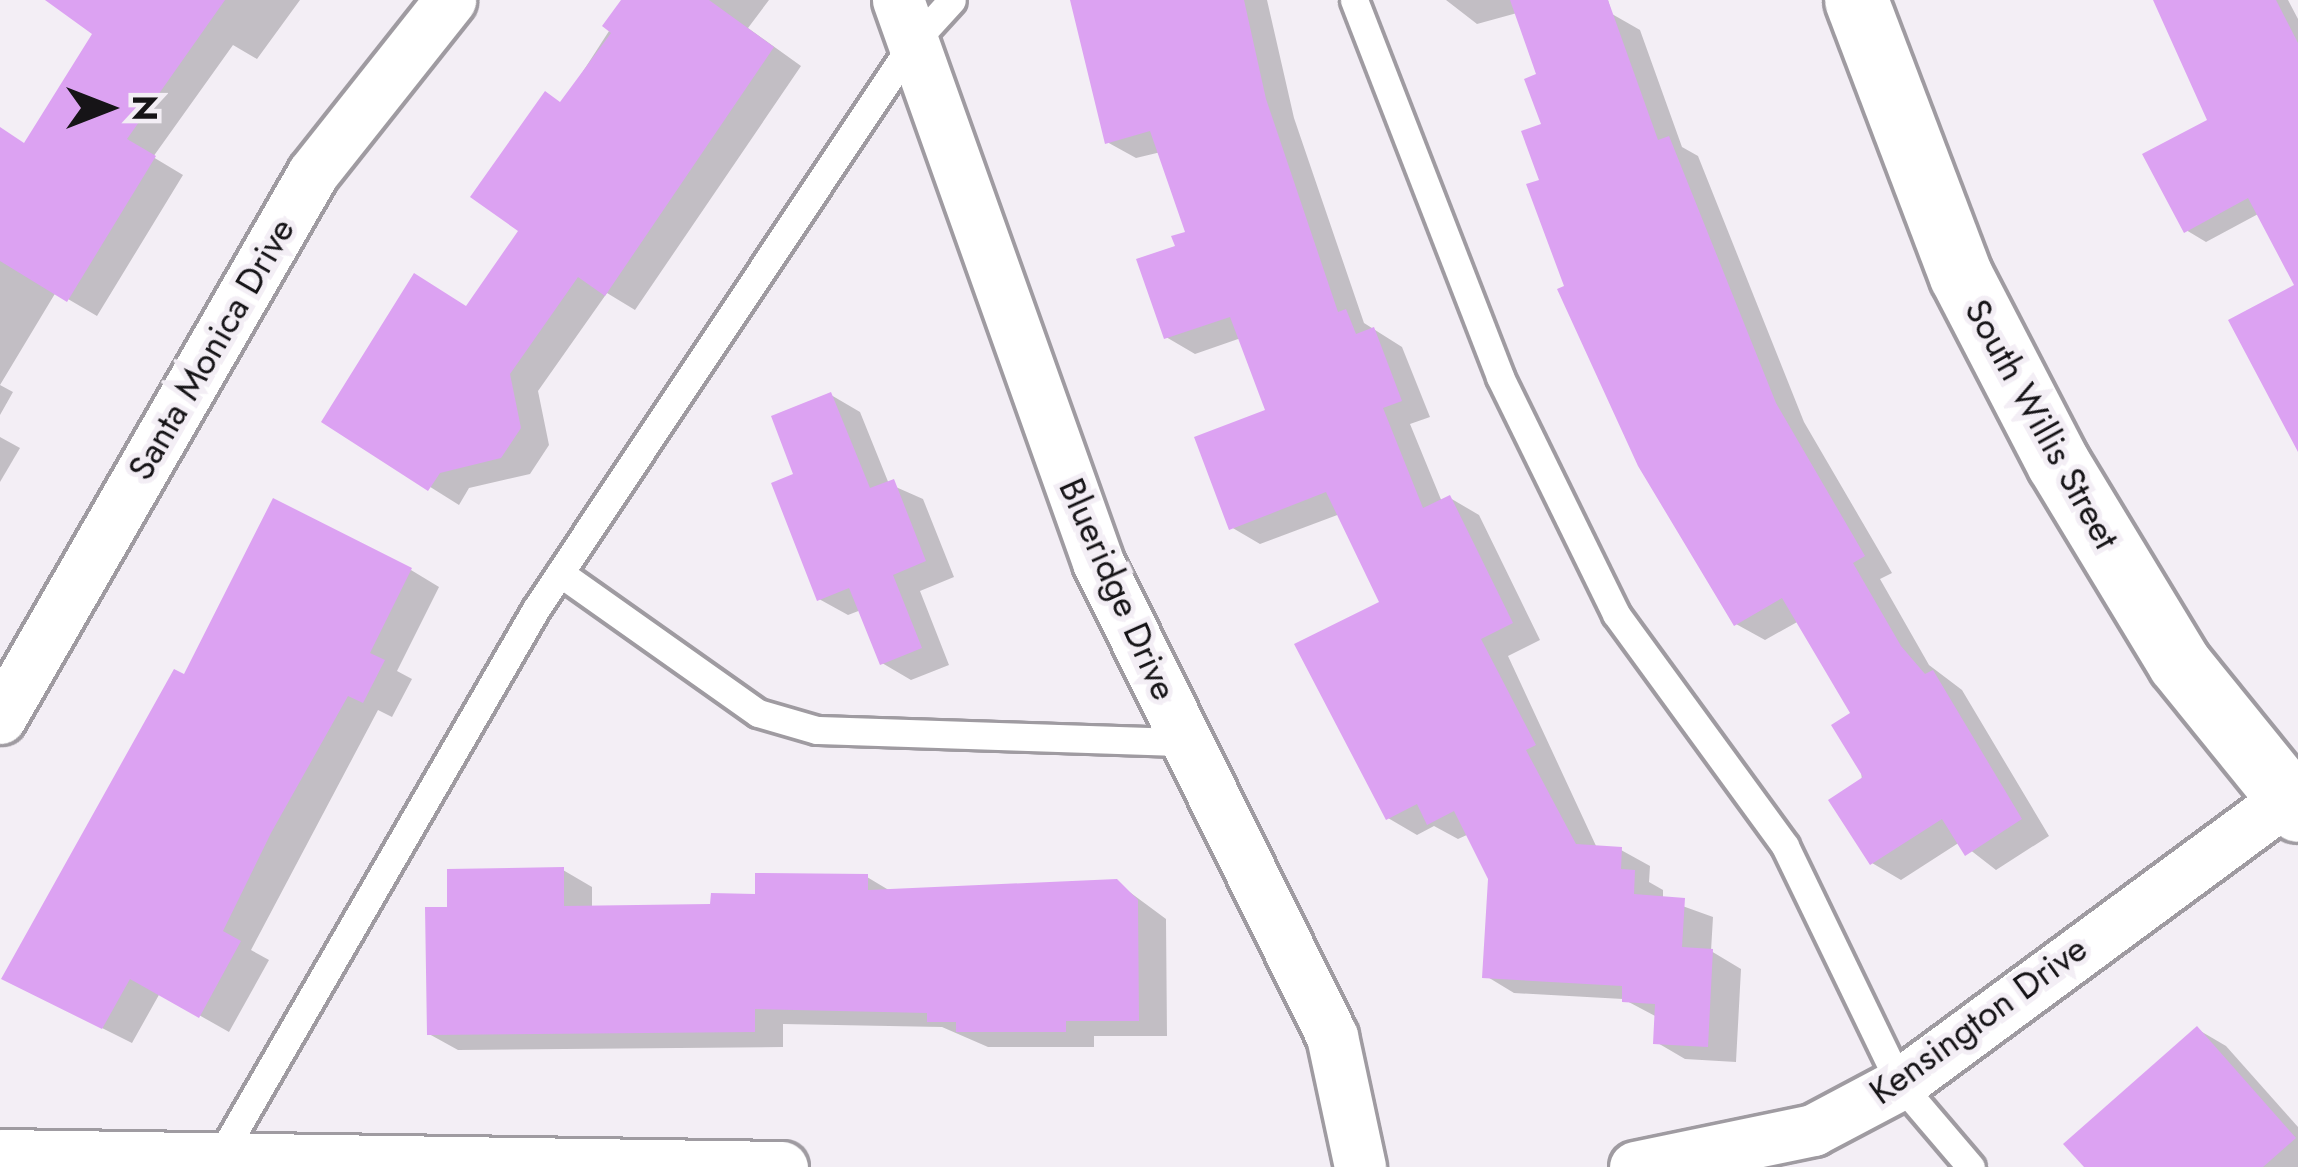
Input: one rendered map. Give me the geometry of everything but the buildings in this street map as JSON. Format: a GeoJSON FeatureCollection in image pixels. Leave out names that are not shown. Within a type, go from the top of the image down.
{"type":"FeatureCollection","features":[{"type":"Feature","properties":{"kind":"street","name":"Santa Monica Drive"},"geometry":{"type":"LineString","coordinates":[[0,718],[313,173],[450,0]]}},
{"type":"Feature","properties":{"kind":"street","name":"South Willis Street"},"geometry":{"type":"LineString","coordinates":[[1856,0],[1961,276],[2058,463],[2179,663],[2293,804]]}},
{"type":"Feature","properties":{"kind":"street","name":"Blueridge Drive"},"geometry":{"type":"LineString","coordinates":[[905,22],[1098,562],[1332,1036],[1360,1167]]}},
{"type":"Feature","properties":{"kind":"street","name":"Kensington Drive"},"geometry":{"type":"LineString","coordinates":[[1635,1167],[1814,1130],[1900,1084],[2293,804]]}},
{"type":"Feature","properties":{"kind":"street"},"geometry":{"type":"LineString","coordinates":[[0,1155],[782,1167]]}},
{"type":"Feature","properties":{"kind":"lane"},"geometry":{"type":"LineString","coordinates":[[219,1158],[560,573],[905,22],[952,0]]}},
{"type":"Feature","properties":{"kind":"lane"},"geometry":{"type":"LineString","coordinates":[[1354,0],[1500,376],[1616,614],[1785,846],[1900,1084],[1971,1167]]}},
{"type":"Feature","properties":{"kind":"lane"},"geometry":{"type":"LineString","coordinates":[[560,573],[758,713],[817,730],[1187,742]]}}]}
